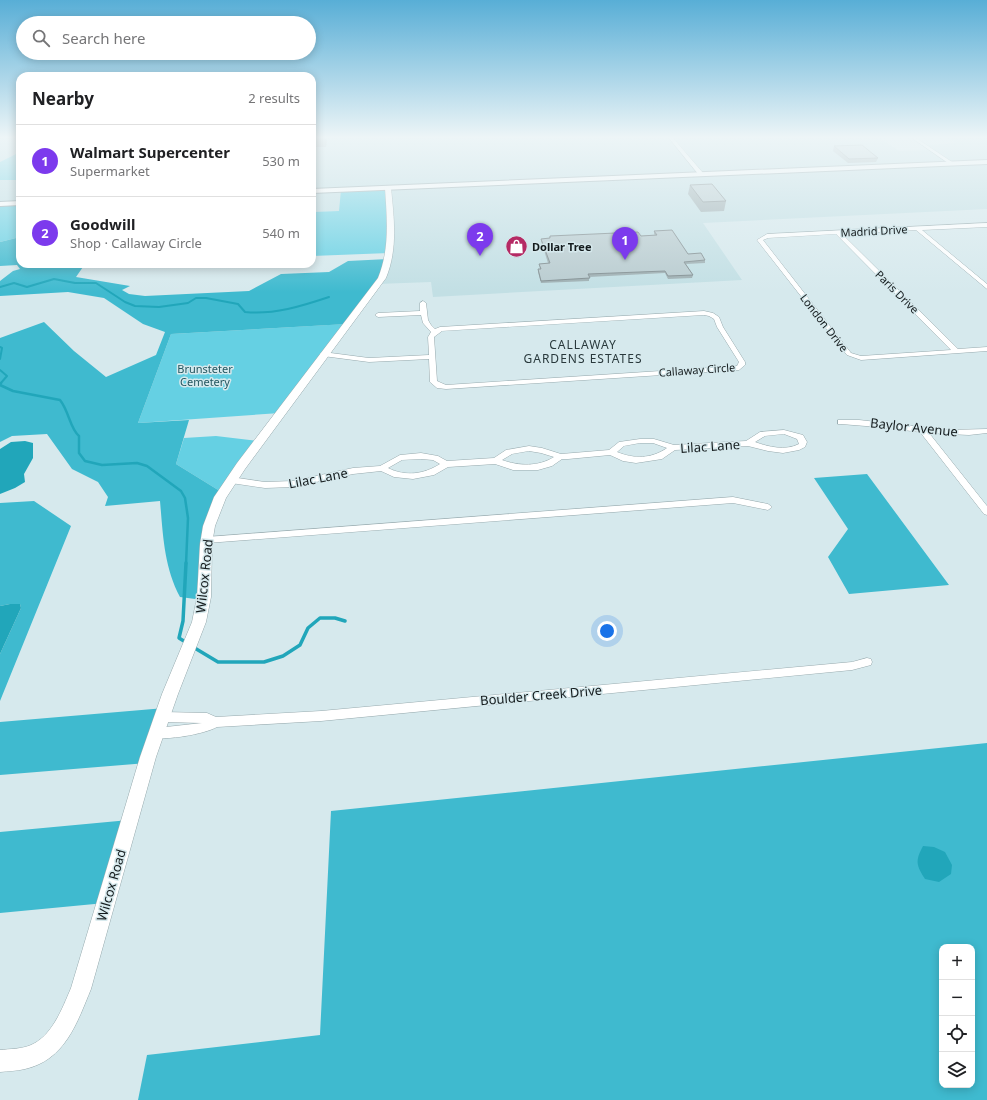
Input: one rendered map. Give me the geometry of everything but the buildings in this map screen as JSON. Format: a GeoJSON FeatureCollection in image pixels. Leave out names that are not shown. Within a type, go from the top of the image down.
{"type":"FeatureCollection","features":[{"type":"Feature","properties":{"kind":"main road"},"geometry":{"type":"LineString","coordinates":[[316,191],[354,189]]}},
{"type":"Feature","properties":{"kind":"main road"},"geometry":{"type":"LineString","coordinates":[[0,204],[16,203]]}},
{"type":"Feature","properties":{"kind":"street","name":"Wilcox Road"},"geometry":{"type":"LineString","coordinates":[[0,1061],[26,1057],[42,1051],[58,1037],[69,1018],[81,989],[129,820],[157,733],[199,622],[204,597],[209,526],[213,513],[220,497],[231,480],[385,272],[389,259],[390,216],[388,189]]}},
{"type":"Feature","properties":{"kind":"street","name":"Madrid Drive"},"geometry":{"type":"LineString","coordinates":[[761,238],[767,236],[987,226]]}},
{"type":"Feature","properties":{"kind":"street"},"geometry":{"type":"LineString","coordinates":[[918,229],[987,287]]}},
{"type":"Feature","properties":{"kind":"street","name":"Paris Drive"},"geometry":{"type":"LineString","coordinates":[[838,233],[956,351]]}},
{"type":"Feature","properties":{"kind":"street","name":"London Drive"},"geometry":{"type":"LineString","coordinates":[[761,238],[760,241],[849,354],[861,358],[987,349]]}},
{"type":"Feature","properties":{"kind":"street"},"geometry":{"type":"LineString","coordinates":[[423,303],[424,316],[430,329],[435,332]]}},
{"type":"Feature","properties":{"kind":"street","name":"Callaway Circle"},"geometry":{"type":"LineString","coordinates":[[704,313],[711,314],[717,318],[720,327],[742,365],[735,369],[446,387],[440,386],[434,382],[431,337],[435,332],[444,329],[704,313]]}},
{"type":"Feature","properties":{"kind":"street"},"geometry":{"type":"LineString","coordinates":[[378,315],[413,314],[413,318],[416,319],[424,316]]}},
{"type":"Feature","properties":{"kind":"street"},"geometry":{"type":"LineString","coordinates":[[323,354],[369,360],[433,357]]}},
{"type":"Feature","properties":{"kind":"street","name":"Baylor Avenue"},"geometry":{"type":"LineString","coordinates":[[841,422],[879,423],[960,433],[987,431]]}},
{"type":"Feature","properties":{"kind":"street"},"geometry":{"type":"LineString","coordinates":[[922,429],[987,512]]}},
{"type":"Feature","properties":{"kind":"street","name":"Lilac Lane"},"geometry":{"type":"LineString","coordinates":[[382,468],[394,474],[413,476],[431,473],[446,464],[496,461],[513,467],[538,467],[549,464],[560,457],[611,452],[622,444],[640,441],[654,441],[673,448],[748,443],[775,450],[793,449],[799,447],[803,442],[803,439],[797,435],[784,432],[763,434],[748,443]]}},
{"type":"Feature","properties":{"kind":"street","name":"Lilac Lane"},"geometry":{"type":"LineString","coordinates":[[611,452],[626,459],[636,460],[659,457],[673,448]]}},
{"type":"Feature","properties":{"kind":"street","name":"Lilac Lane"},"geometry":{"type":"LineString","coordinates":[[496,461],[511,451],[523,450],[544,450],[560,457]]}},
{"type":"Feature","properties":{"kind":"street","name":"Lilac Lane"},"geometry":{"type":"LineString","coordinates":[[231,480],[265,485],[293,484],[353,471],[382,468],[400,458],[421,456],[435,458],[446,464]]}},
{"type":"Feature","properties":{"kind":"street"},"geometry":{"type":"LineString","coordinates":[[208,540],[733,500],[768,507]]}},
{"type":"Feature","properties":{"kind":"street","name":"Boulder Creek Drive"},"geometry":{"type":"LineString","coordinates":[[157,733],[193,729],[208,726],[215,722],[329,715],[844,667],[866,662]]}},
{"type":"Feature","properties":{"kind":"street","name":"Boulder Creek Drive"},"geometry":{"type":"LineString","coordinates":[[163,717],[207,718],[215,722]]}},
{"type":"Feature","properties":{"kind":"shaded area"},"geometry":{"type":"Polygon","coordinates":[[[0,189],[16,189],[16,203],[0,204],[0,189]]]}},
{"type":"Feature","properties":{"kind":"shaded area"},"geometry":{"type":"Polygon","coordinates":[[[316,189],[987,189],[987,209],[703,223],[742,280],[433,297],[431,282],[377,284],[389,253],[339,211],[316,212],[316,189]]]}},
{"type":"Feature","properties":{"kind":"shaded area"},"geometry":{"type":"Polygon","coordinates":[[[16,238],[16,265],[0,266],[0,242],[16,238]]]}},
{"type":"Feature","properties":{"kind":"shaded area"},"geometry":{"type":"Polygon","coordinates":[[[388,259],[387,266],[347,324],[171,334],[138,423],[189,420],[176,464],[223,493],[213,513],[203,600],[180,597],[175,586],[167,562],[160,501],[105,506],[108,497],[98,482],[72,469],[47,434],[12,436],[0,442],[0,338],[44,322],[74,351],[106,377],[156,355],[165,332],[143,324],[104,298],[68,292],[0,296],[0,281],[13,271],[20,269],[19,268],[82,268],[76,277],[130,286],[122,290],[129,294],[145,296],[249,291],[281,274],[329,272],[348,261],[388,259]]]}},
{"type":"Feature","properties":{"kind":"shaded area"},"geometry":{"type":"Polygon","coordinates":[[[25,441],[33,443],[33,458],[24,474],[25,482],[0,494],[0,449],[11,442],[25,441]]]}},
{"type":"Feature","properties":{"kind":"shaded area"},"geometry":{"type":"Polygon","coordinates":[[[867,474],[949,585],[849,594],[828,557],[848,529],[814,478],[867,474]]]}},
{"type":"Feature","properties":{"kind":"shaded area"},"geometry":{"type":"Polygon","coordinates":[[[34,501],[71,526],[0,701],[0,654],[21,608],[20,604],[0,606],[0,503],[34,501]]]}},
{"type":"Feature","properties":{"kind":"shaded area"},"geometry":{"type":"Polygon","coordinates":[[[20,604],[21,608],[0,654],[0,606],[20,604]]]}},
{"type":"Feature","properties":{"kind":"shaded area"},"geometry":{"type":"Polygon","coordinates":[[[165,708],[147,763],[0,775],[0,722],[165,708]]]}},
{"type":"Feature","properties":{"kind":"shaded area"},"geometry":{"type":"Polygon","coordinates":[[[987,743],[987,1100],[138,1100],[147,1055],[320,1035],[331,811],[987,743]]]}},
{"type":"Feature","properties":{"kind":"shaded area"},"geometry":{"type":"Polygon","coordinates":[[[129,820],[105,903],[0,913],[0,832],[129,820]]]}},
{"type":"Feature","properties":{"kind":"shaded area"},"geometry":{"type":"Polygon","coordinates":[[[923,846],[934,847],[945,852],[952,865],[951,874],[939,882],[925,879],[918,866],[918,859],[923,846]]]}},
{"type":"Feature","properties":{"kind":"green space"},"geometry":{"type":"Polygon","coordinates":[[[388,189],[389,253],[316,256],[316,212],[339,211],[341,190],[388,189]]]}},
{"type":"Feature","properties":{"kind":"green space"},"geometry":{"type":"Polygon","coordinates":[[[16,203],[16,238],[0,242],[0,204],[16,203]]]}},
{"type":"Feature","properties":{"kind":"green space","name":"Brunsteter Cemetery"},"geometry":{"type":"Polygon","coordinates":[[[346,324],[280,413],[138,423],[171,334],[346,324]]]}},
{"type":"Feature","properties":{"kind":"green space"},"geometry":{"type":"Polygon","coordinates":[[[216,436],[259,441],[223,493],[176,464],[184,438],[216,436]]]}},
{"type":"Feature","properties":{"kind":"waterway"},"geometry":{"type":"LineString","coordinates":[[0,287],[14,283],[27,287],[54,279],[75,283],[96,283],[125,302],[135,306],[159,307],[188,303],[196,298],[206,298],[238,304],[245,312],[256,313],[288,309],[329,297]]}},
{"type":"Feature","properties":{"kind":"waterway"},"geometry":{"type":"LineString","coordinates":[[0,347],[2,348],[0,359]]}},
{"type":"Feature","properties":{"kind":"waterway"},"geometry":{"type":"LineString","coordinates":[[0,370],[7,376],[0,384],[1,383]]}},
{"type":"Feature","properties":{"kind":"waterway"},"geometry":{"type":"LineString","coordinates":[[0,385],[13,391],[60,400],[66,409],[76,433],[79,436],[79,453],[85,461],[102,465],[137,463],[147,466],[181,491],[185,498],[188,518],[186,564]]}},
{"type":"Feature","properties":{"kind":"waterway"},"geometry":{"type":"LineString","coordinates":[[186,563],[183,621],[179,638],[187,643]]}},
{"type":"Feature","properties":{"kind":"waterway"},"geometry":{"type":"LineString","coordinates":[[193,647],[218,662],[264,662],[283,656],[300,645],[308,628],[320,618],[335,618],[345,621]]}},
{"type":"Feature","properties":{"kind":"place","name":"Dollar Tree"},"geometry":{"type":"Point","coordinates":[516,247]}},
{"type":"Feature","properties":{"kind":"place","name":"Goodwill"},"geometry":{"type":"Point","coordinates":[480,256]}},
{"type":"Feature","properties":{"kind":"place","name":"Walmart Supercenter"},"geometry":{"type":"Point","coordinates":[625,260]}},
{"type":"Feature","properties":{"kind":"district","name":"CALLAWAY GARDENS ESTATES"},"geometry":{"type":"Point","coordinates":[583,352]}}]}
